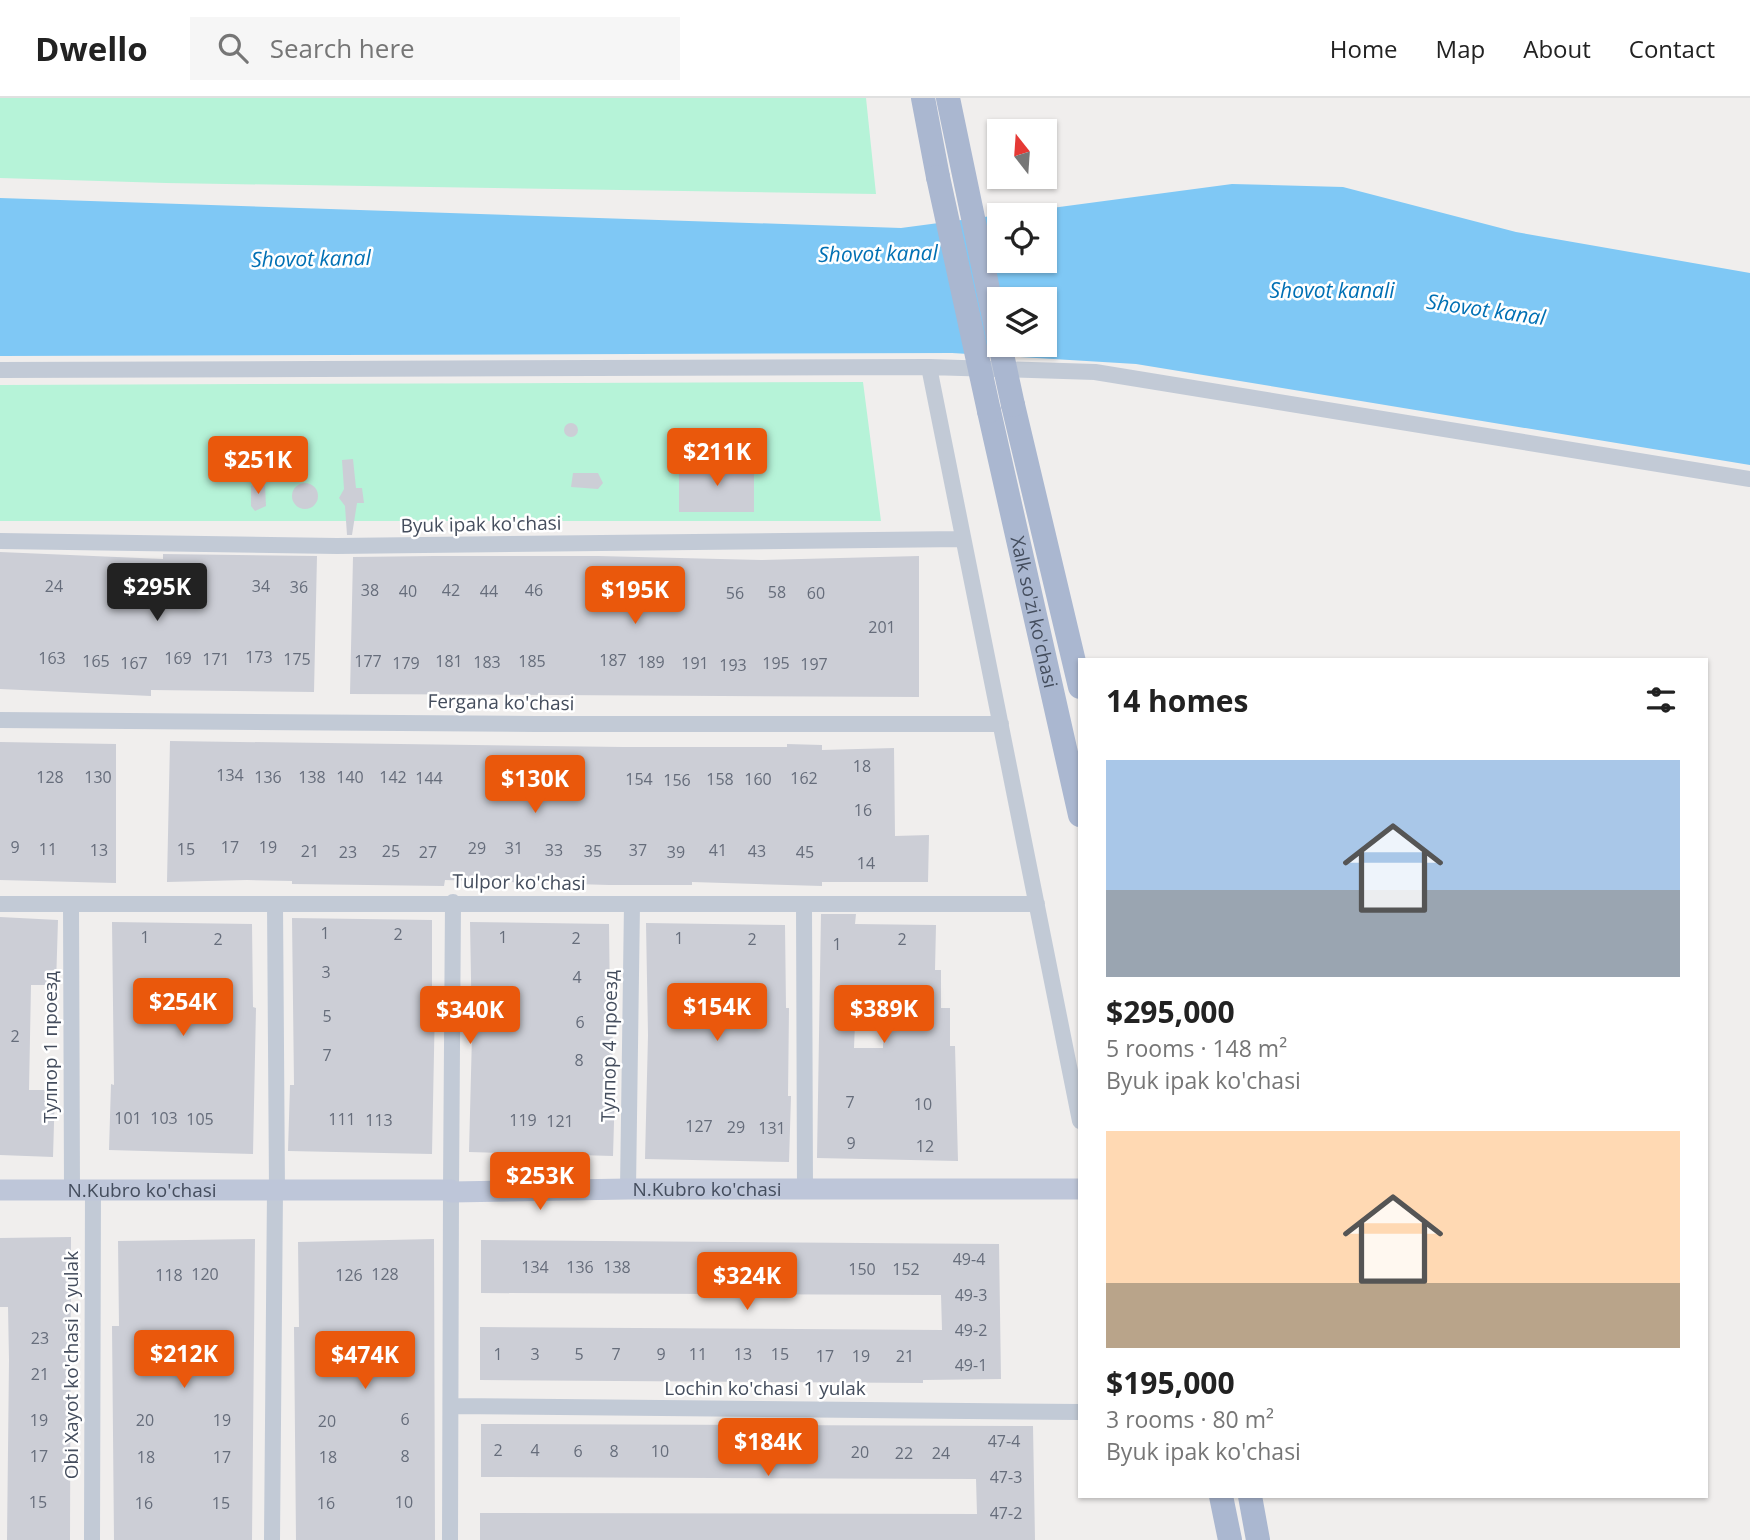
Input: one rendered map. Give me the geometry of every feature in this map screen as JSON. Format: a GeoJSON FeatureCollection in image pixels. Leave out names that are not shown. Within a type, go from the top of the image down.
{"type":"FeatureCollection","features":[{"type":"Feature","properties":{"kind":"main road"},"geometry":{"type":"LineString","coordinates":[[923,98],[951,176],[987,299]]}},
{"type":"Feature","properties":{"kind":"main road"},"geometry":{"type":"LineString","coordinates":[[948,98],[951,176],[1001,408]]}},
{"type":"Feature","properties":{"kind":"main road"},"geometry":{"type":"LineString","coordinates":[[1000,357],[1001,408]]}},
{"type":"Feature","properties":{"kind":"main road","name":"Xalk so'zi ko'chasi"},"geometry":{"type":"LineString","coordinates":[[1001,408],[1078,680]]}},
{"type":"Feature","properties":{"kind":"main road","name":"Xalk so'zi ko'chasi"},"geometry":{"type":"LineString","coordinates":[[1001,408],[1078,805]]}},
{"type":"Feature","properties":{"kind":"main road"},"geometry":{"type":"LineString","coordinates":[[1222,1498],[1230,1540]]}},
{"type":"Feature","properties":{"kind":"main road"},"geometry":{"type":"LineString","coordinates":[[1250,1498],[1258,1540]]}},
{"type":"Feature","properties":{"kind":"street"},"geometry":{"type":"LineString","coordinates":[[0,370],[929,367],[1095,372],[1750,479]]}},
{"type":"Feature","properties":{"kind":"street"},"geometry":{"type":"LineString","coordinates":[[929,367],[1078,1111]]}},
{"type":"Feature","properties":{"kind":"street","name":"Byuk ipak ko'chasi"},"geometry":{"type":"LineString","coordinates":[[0,541],[337,546],[963,539]]}},
{"type":"Feature","properties":{"kind":"street","name":"Fergana ko'chasi"},"geometry":{"type":"LineString","coordinates":[[0,720],[1001,724]]}},
{"type":"Feature","properties":{"kind":"street"},"geometry":{"type":"LineString","coordinates":[[450,1540],[453,902]]}},
{"type":"Feature","properties":{"kind":"street","name":"Tulpor ko'chasi"},"geometry":{"type":"LineString","coordinates":[[0,904],[1037,904]]}},
{"type":"Feature","properties":{"kind":"street","name":"Тулпор 1 проезд"},"geometry":{"type":"LineString","coordinates":[[71,904],[82,1190]]}},
{"type":"Feature","properties":{"kind":"street"},"geometry":{"type":"LineString","coordinates":[[272,1540],[276,1190],[275,904]]}},
{"type":"Feature","properties":{"kind":"street","name":"Тулпор 4 проезд"},"geometry":{"type":"LineString","coordinates":[[628,1189],[632,904]]}},
{"type":"Feature","properties":{"kind":"street"},"geometry":{"type":"LineString","coordinates":[[804,904],[805,1189]]}},
{"type":"Feature","properties":{"kind":"street","name":"N.Kubro ko'chasi"},"geometry":{"type":"LineString","coordinates":[[0,1190],[1078,1189]]}},
{"type":"Feature","properties":{"kind":"street","name":"Obi Xayot ko'chasi 2 yulak"},"geometry":{"type":"LineString","coordinates":[[82,1190],[92,1540]]}},
{"type":"Feature","properties":{"kind":"street","name":"Lochin ko'chasi 1 yulak"},"geometry":{"type":"LineString","coordinates":[[451,1406],[1078,1412]]}},
{"type":"Feature","properties":{"kind":"green space"},"geometry":{"type":"Polygon","coordinates":[[[0,98],[866,98],[876,194],[0,178],[0,98]]]}},
{"type":"Feature","properties":{"kind":"green space"},"geometry":{"type":"Polygon","coordinates":[[[863,382],[881,521],[0,521],[0,385],[863,382]]]}},
{"type":"Feature","properties":{"kind":"water","name":"Shovot kanali"},"geometry":{"type":"Polygon","coordinates":[[[1232,184],[1343,187],[1516,232],[1750,273],[1750,465],[1136,364],[1019,357],[1057,357],[1057,287],[987,287],[987,355],[952,353],[0,356],[0,198],[901,228],[987,217],[987,273],[1057,273],[1057,207],[1232,184]]]}},
{"type":"Feature","properties":{"kind":"building"},"geometry":{"type":"Polygon","coordinates":[[[568,423],[574,423],[578,430],[574,437],[568,437],[564,433],[564,427],[568,423]]]}},
{"type":"Feature","properties":{"kind":"building"},"geometry":{"type":"Polygon","coordinates":[[[739,454],[754,454],[754,512],[679,512],[679,455],[695,456],[695,474],[739,474],[739,454]]]}},
{"type":"Feature","properties":{"kind":"building"},"geometry":{"type":"Polygon","coordinates":[[[353,459],[356,488],[362,488],[364,503],[357,503],[352,535],[347,535],[345,506],[339,498],[344,489],[342,460],[353,459]]]}},
{"type":"Feature","properties":{"kind":"building"},"geometry":{"type":"Polygon","coordinates":[[[573,473],[598,473],[603,483],[598,489],[571,487],[573,473]]]}},
{"type":"Feature","properties":{"kind":"building"},"geometry":{"type":"Polygon","coordinates":[[[261,480],[265,486],[266,506],[255,511],[251,506],[251,486],[261,480]]]}},
{"type":"Feature","properties":{"kind":"building"},"geometry":{"type":"Polygon","coordinates":[[[305,483],[314,487],[318,496],[314,505],[305,509],[296,505],[292,496],[296,487],[305,483]]]}},
{"type":"Feature","properties":{"kind":"building"},"geometry":{"type":"Polygon","coordinates":[[[0,552],[163,559],[163,554],[317,556],[314,692],[151,690],[151,696],[0,689],[0,552]]]}},
{"type":"Feature","properties":{"kind":"building"},"geometry":{"type":"Polygon","coordinates":[[[919,556],[919,697],[350,694],[353,557],[761,560],[919,556]]]}},
{"type":"Feature","properties":{"kind":"building"},"geometry":{"type":"Polygon","coordinates":[[[170,741],[623,747],[787,747],[787,744],[822,745],[822,750],[894,748],[895,836],[929,835],[928,882],[822,882],[822,886],[692,882],[692,885],[609,885],[445,880],[444,886],[292,884],[292,881],[247,880],[167,882],[170,741]]]}},
{"type":"Feature","properties":{"kind":"building"},"geometry":{"type":"Polygon","coordinates":[[[0,742],[116,744],[116,883],[0,880],[0,742]]]}},
{"type":"Feature","properties":{"kind":"building"},"geometry":{"type":"Polygon","coordinates":[[[821,914],[856,914],[855,924],[936,925],[935,970],[941,970],[941,1008],[950,1008],[950,1046],[955,1046],[958,1161],[817,1158],[821,914]],[[856,999],[854,1048],[883,1048],[884,999],[856,999]]]}},
{"type":"Feature","properties":{"kind":"building"},"geometry":{"type":"Polygon","coordinates":[[[0,917],[58,920],[56,985],[31,985],[29,1090],[55,1090],[53,1157],[0,1155],[0,917]]]}},
{"type":"Feature","properties":{"kind":"building"},"geometry":{"type":"Polygon","coordinates":[[[292,918],[432,920],[432,1003],[435,1003],[432,1154],[288,1151],[290,1085],[294,1085],[292,918]]]}},
{"type":"Feature","properties":{"kind":"building"},"geometry":{"type":"Polygon","coordinates":[[[112,922],[252,924],[253,1007],[256,1008],[253,1154],[109,1150],[111,1084],[114,1085],[112,922]]]}},
{"type":"Feature","properties":{"kind":"building"},"geometry":{"type":"Polygon","coordinates":[[[470,922],[609,924],[610,1007],[613,1007],[612,1089],[615,1089],[613,1156],[469,1152],[472,1035],[470,922]]]}},
{"type":"Feature","properties":{"kind":"building"},"geometry":{"type":"Polygon","coordinates":[[[646,923],[785,925],[786,1008],[789,1008],[788,1096],[791,1096],[789,1162],[645,1159],[648,1035],[646,923]]]}},
{"type":"Feature","properties":{"kind":"building"},"geometry":{"type":"Polygon","coordinates":[[[71,1237],[70,1540],[7,1540],[8,1307],[0,1307],[0,1238],[71,1237]]]}},
{"type":"Feature","properties":{"kind":"building"},"geometry":{"type":"Polygon","coordinates":[[[255,1239],[252,1540],[114,1540],[112,1326],[119,1326],[118,1241],[255,1239]]]}},
{"type":"Feature","properties":{"kind":"building"},"geometry":{"type":"Polygon","coordinates":[[[434,1239],[435,1540],[296,1540],[294,1327],[299,1327],[298,1242],[434,1239]]]}},
{"type":"Feature","properties":{"kind":"building"},"geometry":{"type":"Polygon","coordinates":[[[481,1240],[999,1244],[1001,1379],[923,1380],[923,1383],[480,1380],[480,1327],[942,1330],[941,1295],[481,1293],[481,1240]]]}},
{"type":"Feature","properties":{"kind":"building"},"geometry":{"type":"Polygon","coordinates":[[[481,1424],[1033,1426],[1035,1540],[480,1540],[480,1513],[977,1514],[976,1479],[481,1477],[481,1424]]]}},
{"type":"Feature","properties":{"kind":"water label","name":"Shovot kanal"},"geometry":{"type":"Point","coordinates":[878,254]}},
{"type":"Feature","properties":{"kind":"water label","name":"Shovot kanal"},"geometry":{"type":"Point","coordinates":[311,259]}},
{"type":"Feature","properties":{"kind":"water label","name":"Shovot kanal"},"geometry":{"type":"Point","coordinates":[1486,310]}}]}
